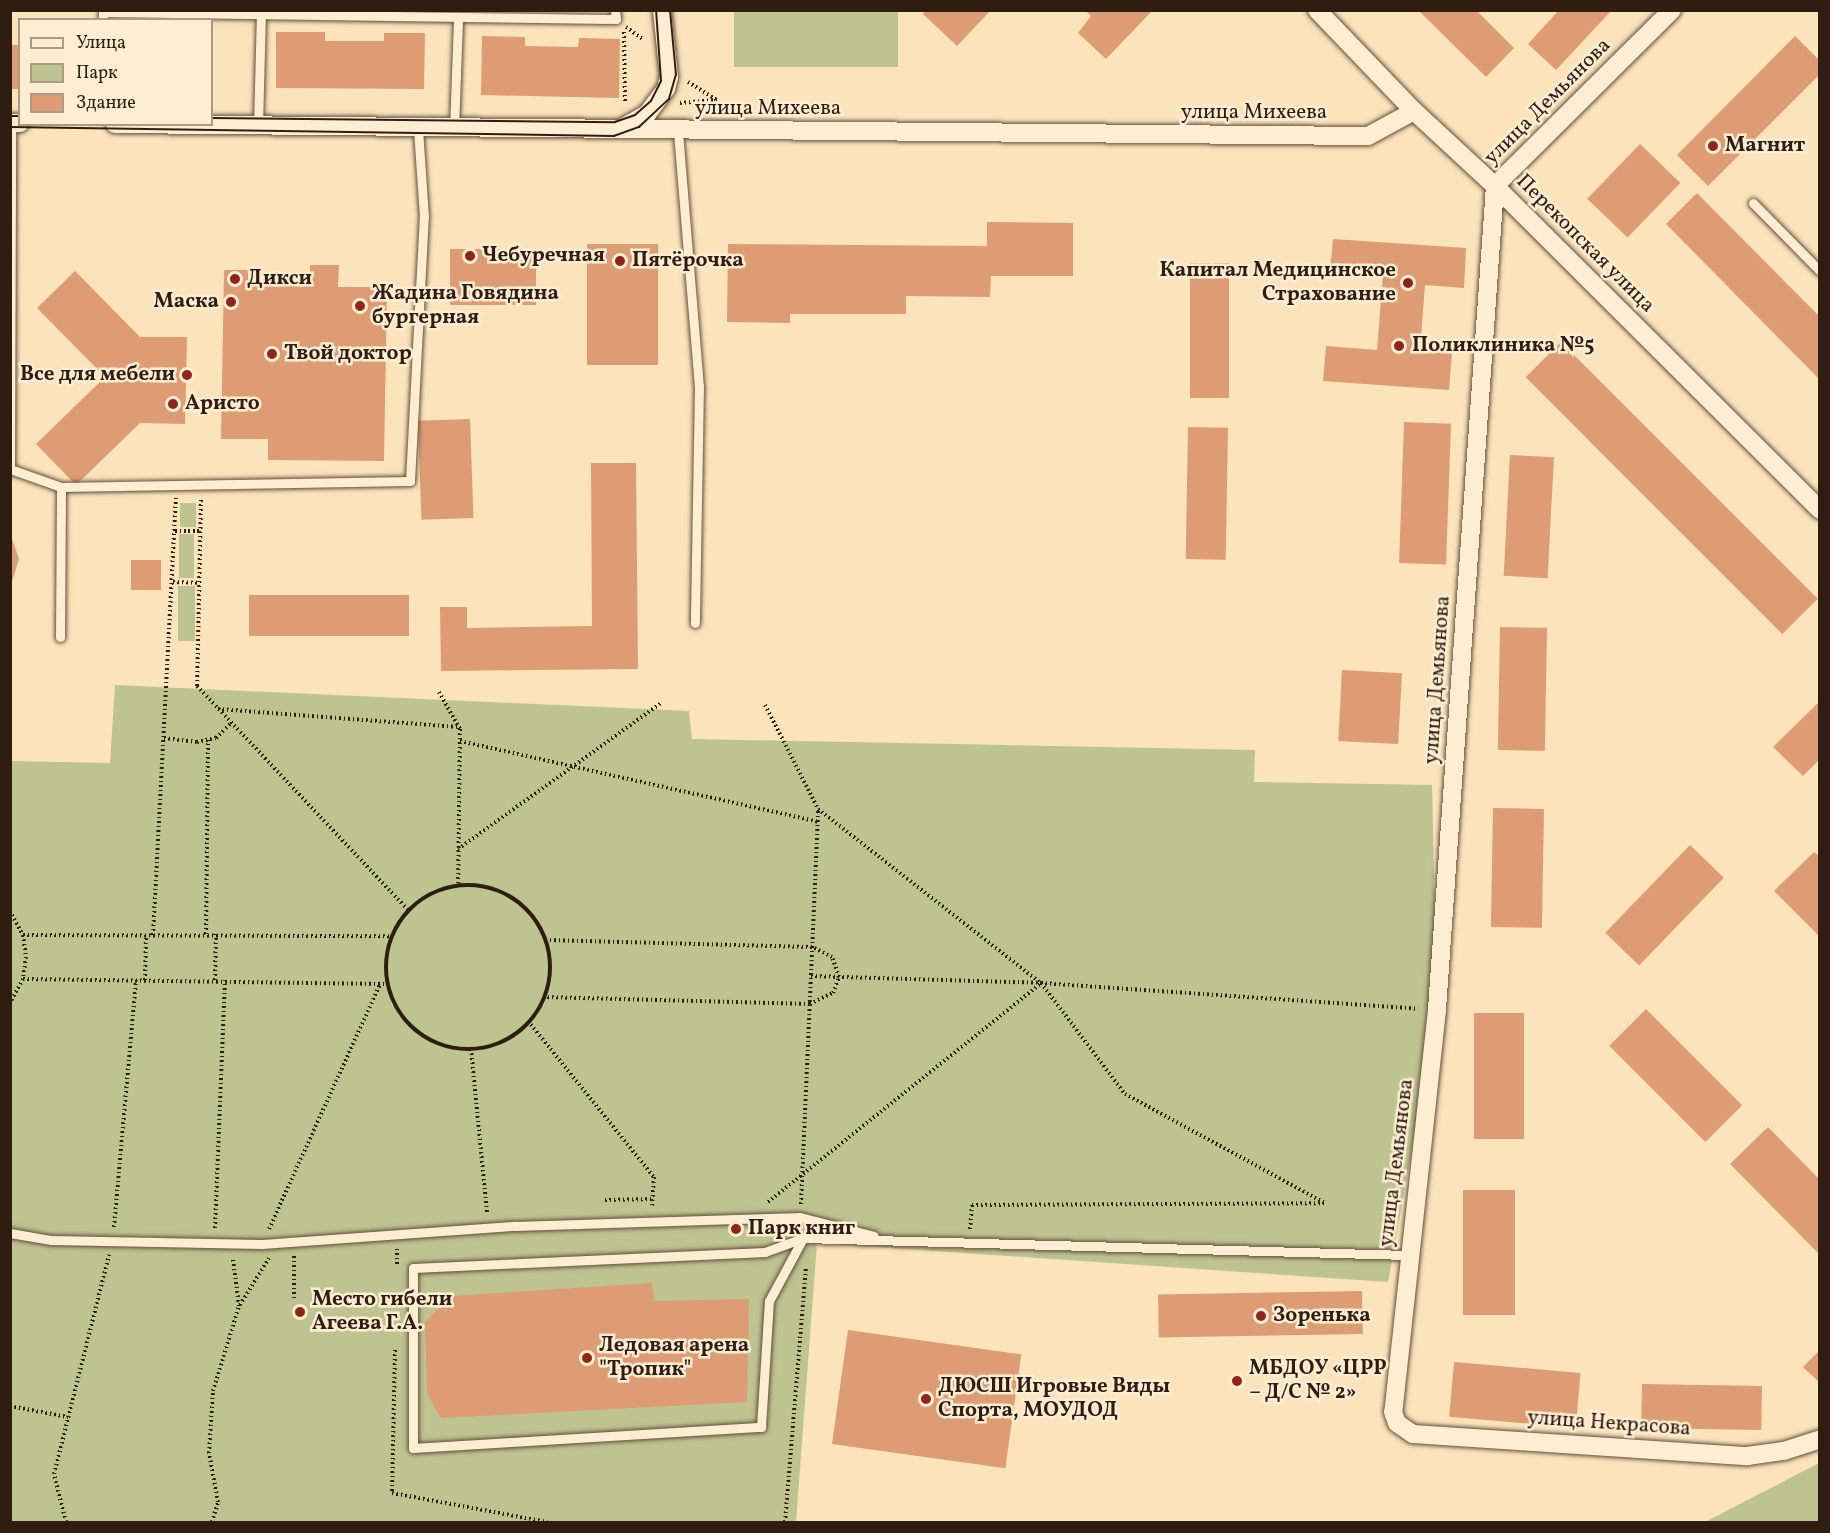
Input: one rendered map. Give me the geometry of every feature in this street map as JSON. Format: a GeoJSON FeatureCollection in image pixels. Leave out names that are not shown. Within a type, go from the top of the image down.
{"type":"FeatureCollection","features":[{"type":"Feature","properties":{"kind":"street"},"geometry":{"type":"LineString","coordinates":[[617,131],[647,114],[666,89],[669,77],[662,10]]}},
{"type":"Feature","properties":{"kind":"street","name":"Перекопская улица"},"geometry":{"type":"LineString","coordinates":[[1317,10],[1414,111],[1495,186],[1820,510]]}},
{"type":"Feature","properties":{"kind":"street","name":"улица Демьянова"},"geometry":{"type":"LineString","coordinates":[[1397,1424],[1392,1399],[1437,1010],[1495,186],[1672,10]]}},
{"type":"Feature","properties":{"kind":"street","name":"улица Михеева"},"geometry":{"type":"LineString","coordinates":[[213,125],[678,132],[1368,136],[1414,111]]}},
{"type":"Feature","properties":{"kind":"street","name":"улица Некрасова"},"geometry":{"type":"LineString","coordinates":[[1397,1424],[1413,1434],[1747,1456],[1784,1451],[1820,1439]]}},
{"type":"Feature","properties":{"kind":"lane"},"geometry":{"type":"LineString","coordinates":[[103,14],[261,15],[283,13],[458,18],[616,19],[615,10]]}},
{"type":"Feature","properties":{"kind":"lane"},"geometry":{"type":"LineString","coordinates":[[258,126],[261,15]]}},
{"type":"Feature","properties":{"kind":"lane"},"geometry":{"type":"LineString","coordinates":[[454,129],[458,18]]}},
{"type":"Feature","properties":{"kind":"lane"},"geometry":{"type":"LineString","coordinates":[[11,123],[12,470],[61,487],[410,481],[424,217],[418,128]]}},
{"type":"Feature","properties":{"kind":"lane"},"geometry":{"type":"LineString","coordinates":[[678,132],[699,386],[695,622]]}},
{"type":"Feature","properties":{"kind":"lane"},"geometry":{"type":"LineString","coordinates":[[1753,203],[1819,269]]}},
{"type":"Feature","properties":{"kind":"lane"},"geometry":{"type":"LineString","coordinates":[[60,637],[61,487]]}},
{"type":"Feature","properties":{"kind":"lane"},"geometry":{"type":"LineString","coordinates":[[10,1233],[51,1240],[278,1244],[488,1228],[800,1217],[889,1240]]}},
{"type":"Feature","properties":{"kind":"lane"},"geometry":{"type":"LineString","coordinates":[[805,1238],[769,1301],[761,1426],[413,1448],[413,1268],[765,1252],[805,1238],[1409,1255]]}},
{"type":"Feature","properties":{"kind":"path"},"geometry":{"type":"LineString","coordinates":[[613,32],[625,32],[625,107]]}},
{"type":"Feature","properties":{"kind":"path"},"geometry":{"type":"LineString","coordinates":[[684,80],[717,100]]}},
{"type":"Feature","properties":{"kind":"path"},"geometry":{"type":"LineString","coordinates":[[153,935],[174,582],[176,484]]}},
{"type":"Feature","properties":{"kind":"path"},"geometry":{"type":"LineString","coordinates":[[201,484],[197,686],[230,724],[408,910]]}},
{"type":"Feature","properties":{"kind":"path"},"geometry":{"type":"LineString","coordinates":[[175,531],[199,531]]}},
{"type":"Feature","properties":{"kind":"path"},"geometry":{"type":"LineString","coordinates":[[174,582],[198,583]]}},
{"type":"Feature","properties":{"kind":"path"},"geometry":{"type":"LineString","coordinates":[[439,692],[458,727],[460,741],[458,886]]}},
{"type":"Feature","properties":{"kind":"path"},"geometry":{"type":"LineString","coordinates":[[458,849],[660,704]]}},
{"type":"Feature","properties":{"kind":"path"},"geometry":{"type":"LineString","coordinates":[[765,705],[818,809],[1041,982],[1125,1094],[1325,1203],[972,1205],[970,1242]]}},
{"type":"Feature","properties":{"kind":"path"},"geometry":{"type":"LineString","coordinates":[[218,709],[458,727]]}},
{"type":"Feature","properties":{"kind":"path"},"geometry":{"type":"LineString","coordinates":[[164,738],[183,742],[208,740],[230,724]]}},
{"type":"Feature","properties":{"kind":"path"},"geometry":{"type":"LineString","coordinates":[[206,934],[208,740]]}},
{"type":"Feature","properties":{"kind":"path"},"geometry":{"type":"LineString","coordinates":[[460,741],[818,822]]}},
{"type":"Feature","properties":{"kind":"path"},"geometry":{"type":"LineString","coordinates":[[800,1217],[818,809]]}},
{"type":"Feature","properties":{"kind":"path"},"geometry":{"type":"LineString","coordinates":[[458,886],[487,887],[513,898],[533,917],[546,940],[550,966],[543,997],[528,1021],[517,1033],[493,1045],[471,1049],[442,1046],[419,1034],[401,1015],[386,984],[386,961],[392,936],[408,910],[431,894],[458,886]]}},
{"type":"Feature","properties":{"kind":"path"},"geometry":{"type":"LineString","coordinates":[[10,911],[23,935],[26,957],[22,979],[10,1002]]}},
{"type":"Feature","properties":{"kind":"path"},"geometry":{"type":"LineString","coordinates":[[215,980],[216,934]]}},
{"type":"Feature","properties":{"kind":"path"},"geometry":{"type":"LineString","coordinates":[[23,935],[392,936]]}},
{"type":"Feature","properties":{"kind":"path"},"geometry":{"type":"LineString","coordinates":[[146,935],[146,980]]}},
{"type":"Feature","properties":{"kind":"path"},"geometry":{"type":"LineString","coordinates":[[543,997],[810,1004],[833,993],[839,977],[832,957],[812,947],[546,940]]}},
{"type":"Feature","properties":{"kind":"path"},"geometry":{"type":"LineString","coordinates":[[811,976],[1041,982],[1437,1010]]}},
{"type":"Feature","properties":{"kind":"path"},"geometry":{"type":"LineString","coordinates":[[22,979],[386,984]]}},
{"type":"Feature","properties":{"kind":"path"},"geometry":{"type":"LineString","coordinates":[[66,1522],[54,1474],[113,1242],[136,980]]}},
{"type":"Feature","properties":{"kind":"path"},"geometry":{"type":"LineString","coordinates":[[214,1243],[225,980]]}},
{"type":"Feature","properties":{"kind":"path"},"geometry":{"type":"LineString","coordinates":[[749,1218],[802,1171],[1041,982]]}},
{"type":"Feature","properties":{"kind":"path"},"geometry":{"type":"LineString","coordinates":[[262,1244],[381,984]]}},
{"type":"Feature","properties":{"kind":"path"},"geometry":{"type":"LineString","coordinates":[[528,1021],[654,1178],[651,1222]]}},
{"type":"Feature","properties":{"kind":"path"},"geometry":{"type":"LineString","coordinates":[[471,1049],[488,1228]]}},
{"type":"Feature","properties":{"kind":"path"},"geometry":{"type":"LineString","coordinates":[[605,1200],[652,1199]]}},
{"type":"Feature","properties":{"kind":"path"},"geometry":{"type":"LineString","coordinates":[[784,1522],[805,1238]]}},
{"type":"Feature","properties":{"kind":"path"},"geometry":{"type":"LineString","coordinates":[[294,1242],[294,1298]]}},
{"type":"Feature","properties":{"kind":"path"},"geometry":{"type":"LineString","coordinates":[[231,1244],[239,1306]]}},
{"type":"Feature","properties":{"kind":"path"},"geometry":{"type":"LineString","coordinates":[[213,1522],[218,1502],[209,1452],[213,1392],[239,1306],[278,1244]]}},
{"type":"Feature","properties":{"kind":"path"},"geometry":{"type":"LineString","coordinates":[[10,1406],[68,1417]]}},
{"type":"Feature","properties":{"kind":"green space"},"geometry":{"type":"Polygon","coordinates":[[[734,11],[898,11],[898,67],[734,67],[734,11]]]}},
{"type":"Feature","properties":{"kind":"green space"},"geometry":{"type":"Polygon","coordinates":[[[180,503],[196,503],[196,527],[180,527],[180,503]]]}},
{"type":"Feature","properties":{"kind":"green space"},"geometry":{"type":"Polygon","coordinates":[[[179,534],[194,534],[194,578],[179,578],[179,534]]]}},
{"type":"Feature","properties":{"kind":"green space"},"geometry":{"type":"Polygon","coordinates":[[[178,586],[195,586],[195,641],[178,641],[178,586]]]}},
{"type":"Feature","properties":{"kind":"green space"},"geometry":{"type":"Polygon","coordinates":[[[115,685],[689,711],[692,739],[1255,750],[1254,782],[1432,785],[1437,1010],[1388,1282],[817,1243],[796,1522],[11,1522],[11,761],[110,763],[115,685]]]}},
{"type":"Feature","properties":{"kind":"green space"},"geometry":{"type":"Polygon","coordinates":[[[1819,1463],[1819,1522],[1705,1522],[1819,1463]]]}},
{"type":"Feature","properties":{"kind":"building"},"geometry":{"type":"Polygon","coordinates":[[[926,10],[991,10],[957,46],[923,14],[926,10]]]}},
{"type":"Feature","properties":{"kind":"building"},"geometry":{"type":"Polygon","coordinates":[[[1085,10],[1150,10],[1151,12],[1106,59],[1078,33],[1091,16],[1085,10]]]}},
{"type":"Feature","properties":{"kind":"building"},"geometry":{"type":"Polygon","coordinates":[[[1418,10],[1476,10],[1514,48],[1486,77],[1418,10]]]}},
{"type":"Feature","properties":{"kind":"building"},"geometry":{"type":"Polygon","coordinates":[[[1559,10],[1612,10],[1556,70],[1528,44],[1559,10]]]}},
{"type":"Feature","properties":{"kind":"building"},"geometry":{"type":"Polygon","coordinates":[[[276,32],[325,32],[325,41],[384,41],[384,33],[425,33],[424,89],[276,88],[276,32]]]}},
{"type":"Feature","properties":{"kind":"building"},"geometry":{"type":"Polygon","coordinates":[[[482,36],[525,37],[525,46],[578,47],[579,38],[620,39],[619,98],[481,95],[482,36]]]}},
{"type":"Feature","properties":{"kind":"building"},"geometry":{"type":"Polygon","coordinates":[[[1795,36],[1820,61],[1820,74],[1708,186],[1677,155],[1795,36]]]}},
{"type":"Feature","properties":{"kind":"building"},"geometry":{"type":"Polygon","coordinates":[[[10,45],[18,45],[18,89],[10,89],[10,45]]]}},
{"type":"Feature","properties":{"kind":"building"},"geometry":{"type":"Polygon","coordinates":[[[1640,144],[1680,183],[1627,238],[1587,199],[1640,144]]]}},
{"type":"Feature","properties":{"kind":"building"},"geometry":{"type":"Polygon","coordinates":[[[1697,193],[1820,317],[1820,380],[1666,224],[1697,193]]]}},
{"type":"Feature","properties":{"kind":"building"},"geometry":{"type":"Polygon","coordinates":[[[987,222],[1073,223],[1073,276],[991,276],[990,297],[906,296],[906,314],[790,314],[790,323],[727,322],[728,244],[987,246],[987,222]]]}},
{"type":"Feature","properties":{"kind":"building"},"geometry":{"type":"Polygon","coordinates":[[[1333,239],[1466,248],[1464,288],[1425,285],[1420,351],[1452,353],[1449,390],[1323,381],[1326,346],[1377,350],[1383,275],[1330,271],[1333,239]]]}},
{"type":"Feature","properties":{"kind":"building"},"geometry":{"type":"Polygon","coordinates":[[[587,244],[658,244],[658,365],[587,365],[587,244]]]}},
{"type":"Feature","properties":{"kind":"building"},"geometry":{"type":"Polygon","coordinates":[[[450,249],[536,249],[536,305],[450,305],[450,249]]]}},
{"type":"Feature","properties":{"kind":"building"},"geometry":{"type":"Polygon","coordinates":[[[1190,263],[1229,263],[1229,398],[1190,398],[1190,263]]]}},
{"type":"Feature","properties":{"kind":"building"},"geometry":{"type":"Polygon","coordinates":[[[310,265],[339,265],[338,287],[387,287],[384,461],[268,460],[268,439],[221,439],[224,270],[248,270],[248,284],[310,285],[310,265]]]}},
{"type":"Feature","properties":{"kind":"building"},"geometry":{"type":"Polygon","coordinates":[[[75,271],[140,337],[187,337],[185,424],[140,423],[76,485],[36,444],[105,377],[37,308],[75,271]]]}},
{"type":"Feature","properties":{"kind":"building"},"geometry":{"type":"Polygon","coordinates":[[[1561,342],[1818,599],[1782,634],[1526,377],[1561,342]]]}},
{"type":"Feature","properties":{"kind":"building"},"geometry":{"type":"Polygon","coordinates":[[[470,419],[473,518],[421,520],[418,421],[470,419]]]}},
{"type":"Feature","properties":{"kind":"building"},"geometry":{"type":"Polygon","coordinates":[[[1404,422],[1451,424],[1446,565],[1399,563],[1404,422]]]}},
{"type":"Feature","properties":{"kind":"building"},"geometry":{"type":"Polygon","coordinates":[[[1188,427],[1228,428],[1226,560],[1186,559],[1188,427]]]}},
{"type":"Feature","properties":{"kind":"building"},"geometry":{"type":"Polygon","coordinates":[[[1510,455],[1554,457],[1548,578],[1504,576],[1510,455]]]}},
{"type":"Feature","properties":{"kind":"building"},"geometry":{"type":"Polygon","coordinates":[[[591,463],[636,463],[638,669],[441,671],[440,607],[467,607],[467,628],[592,626],[591,463]]]}},
{"type":"Feature","properties":{"kind":"building"},"geometry":{"type":"Polygon","coordinates":[[[10,533],[19,559],[10,588],[10,533]]]}},
{"type":"Feature","properties":{"kind":"building"},"geometry":{"type":"Polygon","coordinates":[[[131,560],[161,560],[161,590],[131,590],[131,560]]]}},
{"type":"Feature","properties":{"kind":"building"},"geometry":{"type":"Polygon","coordinates":[[[249,595],[409,595],[409,636],[249,636],[249,595]]]}},
{"type":"Feature","properties":{"kind":"building"},"geometry":{"type":"Polygon","coordinates":[[[1500,627],[1547,628],[1545,751],[1498,750],[1500,627]]]}},
{"type":"Feature","properties":{"kind":"building"},"geometry":{"type":"Polygon","coordinates":[[[1342,670],[1402,673],[1398,744],[1338,741],[1342,670]]]}},
{"type":"Feature","properties":{"kind":"building"},"geometry":{"type":"Polygon","coordinates":[[[1820,701],[1820,759],[1803,776],[1773,747],[1820,701]]]}},
{"type":"Feature","properties":{"kind":"building"},"geometry":{"type":"Polygon","coordinates":[[[1493,808],[1544,809],[1542,928],[1491,927],[1493,808]]]}},
{"type":"Feature","properties":{"kind":"building"},"geometry":{"type":"Polygon","coordinates":[[[1690,845],[1724,878],[1639,965],[1605,933],[1690,845]]]}},
{"type":"Feature","properties":{"kind":"building"},"geometry":{"type":"Polygon","coordinates":[[[1814,852],[1820,857],[1820,937],[1774,891],[1814,852]]]}},
{"type":"Feature","properties":{"kind":"building"},"geometry":{"type":"Polygon","coordinates":[[[1646,1009],[1742,1105],[1705,1142],[1609,1046],[1646,1009]]]}},
{"type":"Feature","properties":{"kind":"building"},"geometry":{"type":"Polygon","coordinates":[[[1474,1013],[1524,1013],[1524,1139],[1474,1139],[1474,1013]]]}},
{"type":"Feature","properties":{"kind":"building"},"geometry":{"type":"Polygon","coordinates":[[[1768,1127],[1820,1180],[1820,1255],[1730,1164],[1768,1127]]]}},
{"type":"Feature","properties":{"kind":"building"},"geometry":{"type":"Polygon","coordinates":[[[1463,1190],[1515,1190],[1515,1315],[1463,1315],[1463,1190]]]}},
{"type":"Feature","properties":{"kind":"building","name":"Ледовая арена \"Тропик\""},"geometry":{"type":"Polygon","coordinates":[[[652,1283],[654,1301],[749,1299],[747,1402],[441,1418],[427,1394],[425,1322],[451,1296],[652,1283]]]}},
{"type":"Feature","properties":{"kind":"building","name":"Зоренька"},"geometry":{"type":"Polygon","coordinates":[[[1362,1291],[1363,1334],[1159,1338],[1158,1295],[1362,1291]]]}},
{"type":"Feature","properties":{"kind":"building","name":"ДЮСШ Игровые Виды Спорта, МОУДОД"},"geometry":{"type":"Polygon","coordinates":[[[848,1330],[1021,1354],[1005,1468],[832,1444],[848,1330]]]}},
{"type":"Feature","properties":{"kind":"building"},"geometry":{"type":"Polygon","coordinates":[[[1820,1350],[1820,1383],[1803,1367],[1820,1350]]]}},
{"type":"Feature","properties":{"kind":"building"},"geometry":{"type":"Polygon","coordinates":[[[1454,1362],[1581,1373],[1576,1428],[1449,1417],[1454,1362]]]}},
{"type":"Feature","properties":{"kind":"building"},"geometry":{"type":"Polygon","coordinates":[[[1642,1384],[1762,1386],[1761,1430],[1641,1428],[1642,1384]]]}},
{"type":"Feature","properties":{"kind":"tram line"},"geometry":{"type":"LineString","coordinates":[[213,118],[615,122],[635,115],[651,101],[661,81],[656,10]]}},
{"type":"Feature","properties":{"kind":"tram line"},"geometry":{"type":"LineString","coordinates":[[10,127],[614,136],[639,127],[669,99],[676,75],[670,10]]}},
{"type":"Feature","properties":{"kind":"tram line"},"geometry":{"type":"LineString","coordinates":[[10,116],[18,116]]}},
{"type":"Feature","properties":{"kind":"place","name":"Магнит"},"geometry":{"type":"Point","coordinates":[1713,146]}},
{"type":"Feature","properties":{"kind":"place","name":"Чебуречная"},"geometry":{"type":"Point","coordinates":[470,256]}},
{"type":"Feature","properties":{"kind":"place","name":"Пятёрочка"},"geometry":{"type":"Point","coordinates":[620,261]}},
{"type":"Feature","properties":{"kind":"place","name":"Дикси"},"geometry":{"type":"Point","coordinates":[235,279]}},
{"type":"Feature","properties":{"kind":"place","name":"Капитал Медицинское Страхование"},"geometry":{"type":"Point","coordinates":[1408,283]}},
{"type":"Feature","properties":{"kind":"place","name":"Маска"},"geometry":{"type":"Point","coordinates":[231,302]}},
{"type":"Feature","properties":{"kind":"place","name":"Жадина Говядина бургерная"},"geometry":{"type":"Point","coordinates":[360,306]}},
{"type":"Feature","properties":{"kind":"place","name":"Поликлиника №5"},"geometry":{"type":"Point","coordinates":[1399,346]}},
{"type":"Feature","properties":{"kind":"place","name":"Твой доктор"},"geometry":{"type":"Point","coordinates":[272,354]}},
{"type":"Feature","properties":{"kind":"place","name":"Все для мебели"},"geometry":{"type":"Point","coordinates":[187,375]}},
{"type":"Feature","properties":{"kind":"place","name":"Аристо"},"geometry":{"type":"Point","coordinates":[173,404]}},
{"type":"Feature","properties":{"kind":"place","name":"Парк книг"},"geometry":{"type":"Point","coordinates":[736,1229]}},
{"type":"Feature","properties":{"kind":"place","name":"Место гибели Агеева Г.А."},"geometry":{"type":"Point","coordinates":[300,1312]}},
{"type":"Feature","properties":{"kind":"place","name":"Зоренька"},"geometry":{"type":"Point","coordinates":[1261,1316]}},
{"type":"Feature","properties":{"kind":"place","name":"Ледовая арена \"Тропик\""},"geometry":{"type":"Point","coordinates":[587,1358]}},
{"type":"Feature","properties":{"kind":"place","name":"МБДОУ «ЦРР – Д/С № 2»"},"geometry":{"type":"Point","coordinates":[1237,1381]}},
{"type":"Feature","properties":{"kind":"place","name":"ДЮСШ Игровые Виды Спорта, МОУДОД"},"geometry":{"type":"Point","coordinates":[926,1399]}}]}
